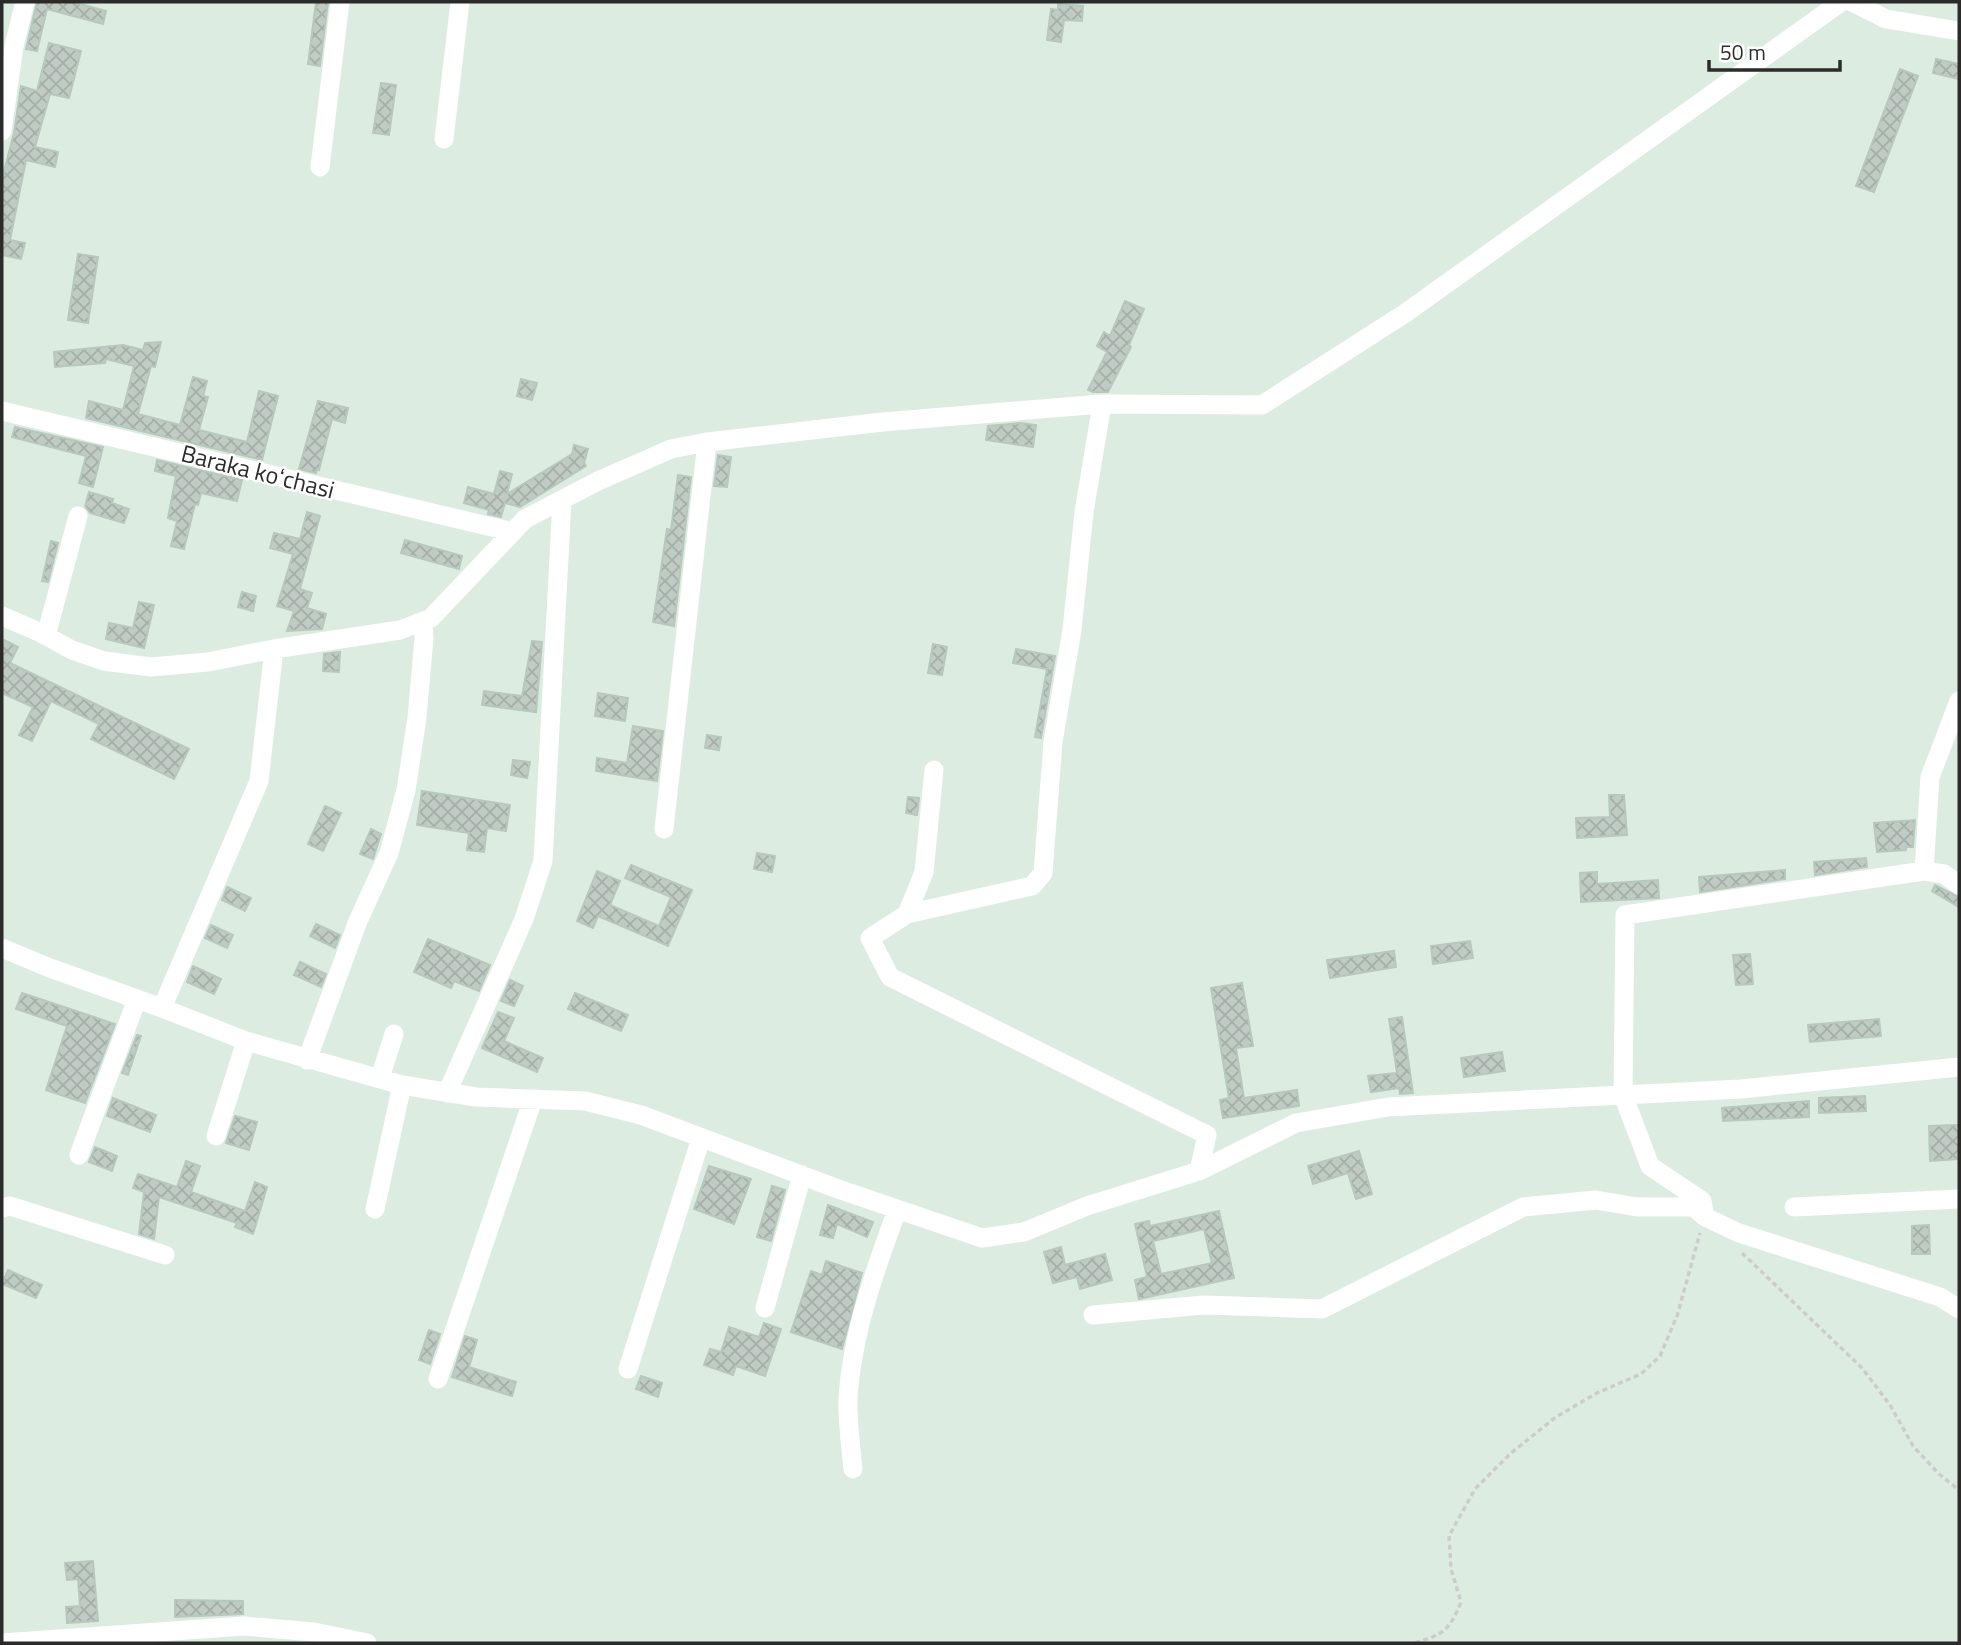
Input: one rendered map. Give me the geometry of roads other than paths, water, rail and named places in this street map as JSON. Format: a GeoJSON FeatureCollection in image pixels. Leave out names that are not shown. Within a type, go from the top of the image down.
{"type":"FeatureCollection","features":[{"type":"Feature","properties":{"kind":"street"},"geometry":{"type":"LineString","coordinates":[[2,131],[8,45],[24,2]]}},
{"type":"Feature","properties":{"kind":"street"},"geometry":{"type":"LineString","coordinates":[[320,167],[340,2]]}},
{"type":"Feature","properties":{"kind":"street"},"geometry":{"type":"LineString","coordinates":[[444,139],[460,2]]}},
{"type":"Feature","properties":{"kind":"street"},"geometry":{"type":"LineString","coordinates":[[2,616],[72,650],[103,661],[151,667],[208,662],[400,630],[431,618],[525,519],[598,481],[671,449],[707,442],[883,422],[1102,404],[1262,405],[1404,314],[1841,2]]}},
{"type":"Feature","properties":{"kind":"street"},"geometry":{"type":"LineString","coordinates":[[1852,2],[1886,19],[1959,31]]}},
{"type":"Feature","properties":{"kind":"street"},"geometry":{"type":"LineString","coordinates":[[1102,404],[1084,512],[1072,630],[1053,742],[1043,873],[1032,886],[907,914],[870,938],[890,977],[1207,1136],[1199,1171]]}},
{"type":"Feature","properties":{"kind":"street","name":"Baraka koʻchasi"},"geometry":{"type":"LineString","coordinates":[[2,411],[513,532]]}},
{"type":"Feature","properties":{"kind":"street"},"geometry":{"type":"LineString","coordinates":[[664,829],[707,442]]}},
{"type":"Feature","properties":{"kind":"street"},"geometry":{"type":"LineString","coordinates":[[447,1093],[524,919],[543,861],[562,500]]}},
{"type":"Feature","properties":{"kind":"street"},"geometry":{"type":"LineString","coordinates":[[46,636],[78,516]]}},
{"type":"Feature","properties":{"kind":"street"},"geometry":{"type":"LineString","coordinates":[[307,1060],[358,921],[389,853],[396,828],[406,790],[417,718],[423,621]]}},
{"type":"Feature","properties":{"kind":"street"},"geometry":{"type":"LineString","coordinates":[[162,1008],[259,781],[274,649]]}},
{"type":"Feature","properties":{"kind":"street"},"geometry":{"type":"LineString","coordinates":[[1924,871],[1930,777],[1959,701]]}},
{"type":"Feature","properties":{"kind":"street"},"geometry":{"type":"LineString","coordinates":[[907,914],[925,872],[934,770]]}},
{"type":"Feature","properties":{"kind":"street"},"geometry":{"type":"LineString","coordinates":[[1705,1217],[1702,1201],[1650,1166],[1623,1095],[1625,915],[1924,871],[1944,874],[1959,884]]}},
{"type":"Feature","properties":{"kind":"street"},"geometry":{"type":"LineString","coordinates":[[2,948],[246,1041],[402,1086],[447,1093],[585,1101],[641,1115],[897,1210],[982,1238],[1024,1232],[1087,1206],[1199,1171],[1296,1124],[1335,1116],[1388,1107],[1741,1089],[1959,1067]]}},
{"type":"Feature","properties":{"kind":"street"},"geometry":{"type":"LineString","coordinates":[[79,1155],[138,999]]}},
{"type":"Feature","properties":{"kind":"street"},"geometry":{"type":"LineString","coordinates":[[380,1078],[394,1034]]}},
{"type":"Feature","properties":{"kind":"street"},"geometry":{"type":"LineString","coordinates":[[216,1136],[246,1041]]}},
{"type":"Feature","properties":{"kind":"street"},"geometry":{"type":"LineString","coordinates":[[374,1209],[402,1086]]}},
{"type":"Feature","properties":{"kind":"street"},"geometry":{"type":"LineString","coordinates":[[438,1379],[533,1099]]}},
{"type":"Feature","properties":{"kind":"street"},"geometry":{"type":"LineString","coordinates":[[628,1369],[701,1138]]}},
{"type":"Feature","properties":{"kind":"street"},"geometry":{"type":"LineString","coordinates":[[765,1308],[802,1175]]}},
{"type":"Feature","properties":{"kind":"street"},"geometry":{"type":"LineString","coordinates":[[1794,1207],[1959,1199]]}},
{"type":"Feature","properties":{"kind":"street"},"geometry":{"type":"LineString","coordinates":[[1093,1315],[1204,1305],[1322,1309],[1523,1207],[1596,1200],[1637,1207],[1694,1207],[1705,1217],[1738,1233],[1940,1297],[1959,1309]]}},
{"type":"Feature","properties":{"kind":"street"},"geometry":{"type":"LineString","coordinates":[[2,1208],[10,1206],[165,1255]]}},
{"type":"Feature","properties":{"kind":"street"},"geometry":{"type":"LineString","coordinates":[[853,1469],[848,1399],[855,1353],[872,1278],[897,1210]]}},
{"type":"Feature","properties":{"kind":"street"},"geometry":{"type":"LineString","coordinates":[[2,1643],[244,1626],[314,1632],[367,1643]]}}]}
